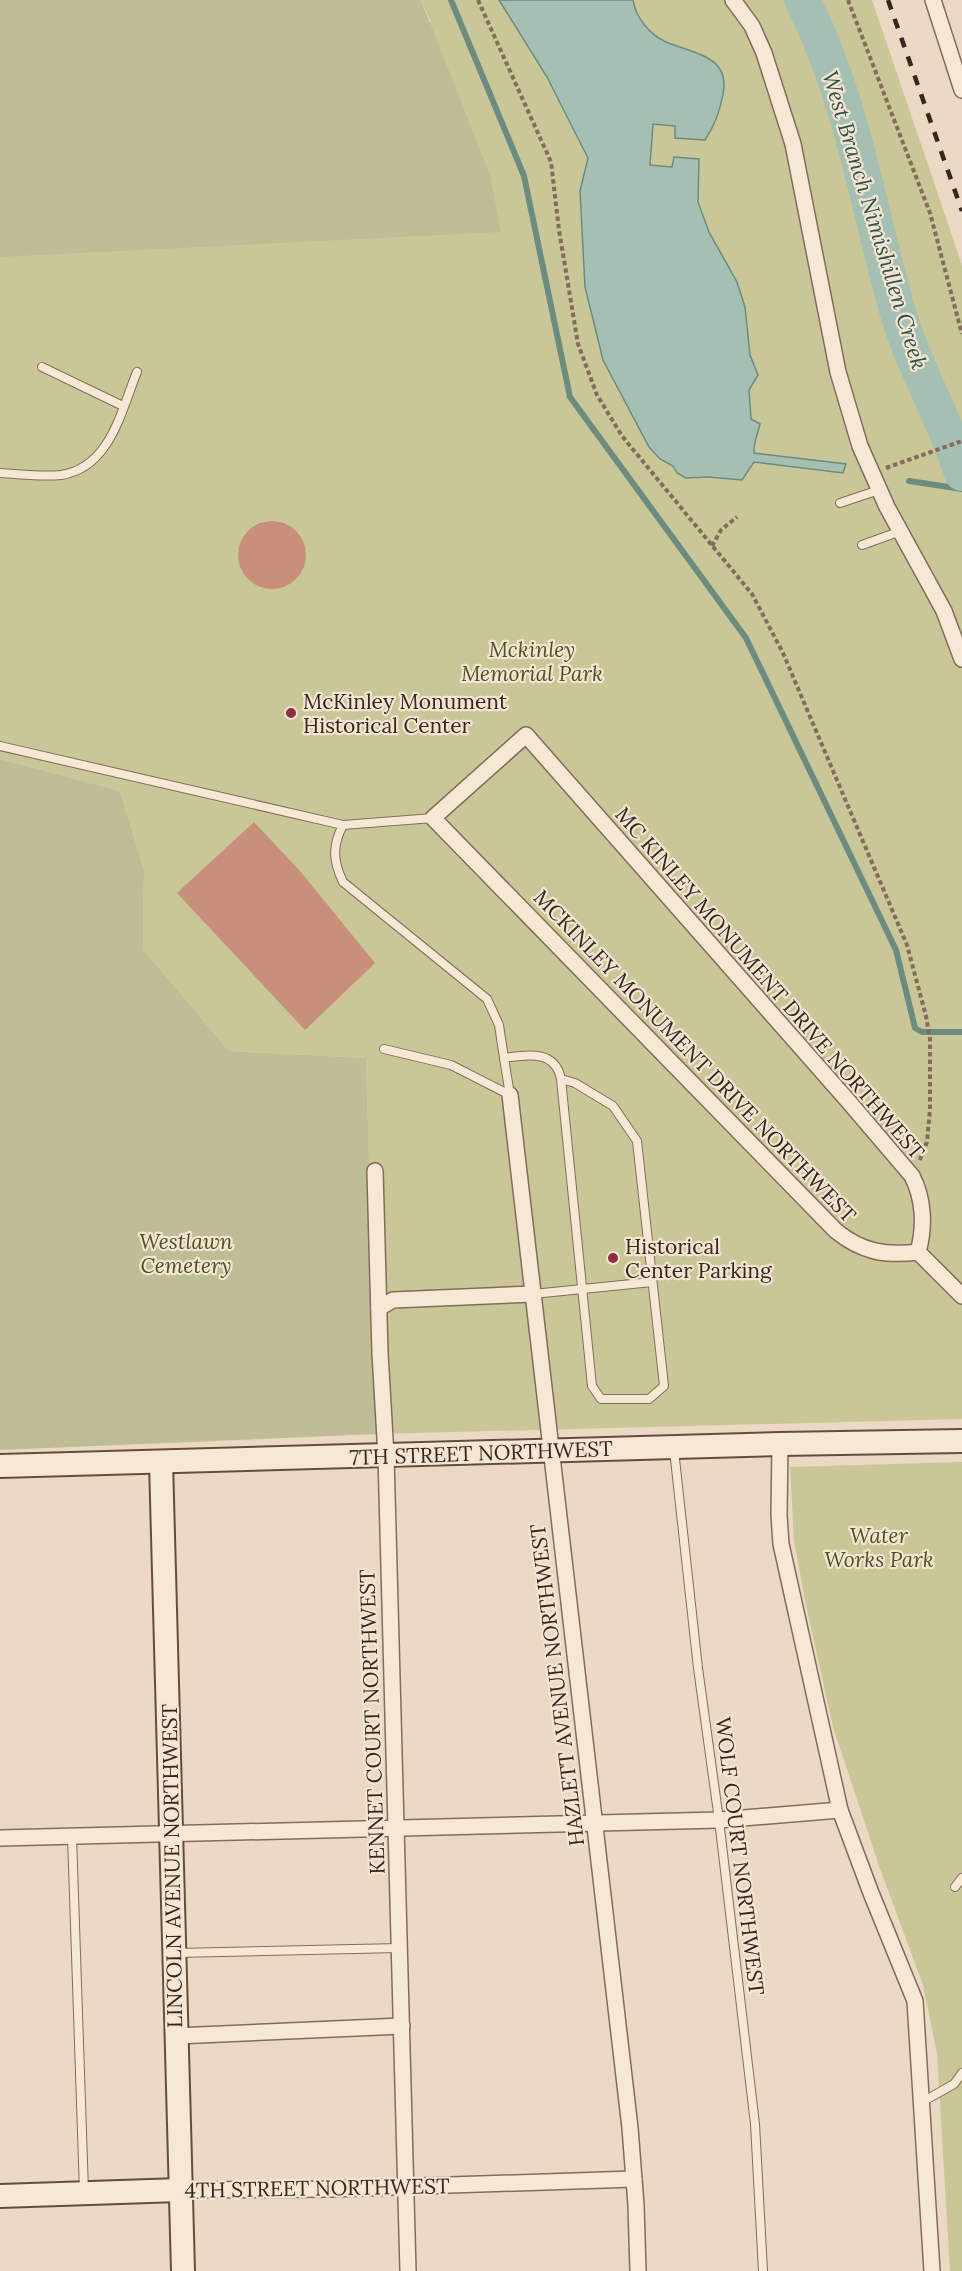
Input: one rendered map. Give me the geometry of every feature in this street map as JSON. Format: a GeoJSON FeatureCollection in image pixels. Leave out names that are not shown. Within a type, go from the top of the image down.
{"type":"FeatureCollection","features":[{"type":"Feature","properties":{"kind":"street"},"geometry":{"type":"LineString","coordinates":[[733,0],[752,26],[764,53],[794,144],[838,372],[850,417],[871,473],[944,611],[962,659]]}},
{"type":"Feature","properties":{"kind":"street"},"geometry":{"type":"LineString","coordinates":[[933,0],[962,90]]}},
{"type":"Feature","properties":{"kind":"street","name":"MC KINLEY MONUMENT DRIVE NORTHWEST"},"geometry":{"type":"LineString","coordinates":[[434,818],[526,735],[912,1176],[922,1207],[918,1252]]}},
{"type":"Feature","properties":{"kind":"street","name":"MCKINLEY MONUMENT DRIVE NORTHWEST"},"geometry":{"type":"LineString","coordinates":[[434,818],[836,1231],[861,1248],[875,1252],[918,1252]]}},
{"type":"Feature","properties":{"kind":"street","name":"HAZLETT AVENUE NORTHWEST"},"geometry":{"type":"LineString","coordinates":[[510,1095],[630,2128],[638,2271]]}},
{"type":"Feature","properties":{"kind":"street","name":"KENNET COURT NORTHWEST"},"geometry":{"type":"LineString","coordinates":[[375,1172],[386,1456],[408,2271]]}},
{"type":"Feature","properties":{"kind":"street"},"geometry":{"type":"LineString","coordinates":[[918,1252],[961,1294]]}},
{"type":"Feature","properties":{"kind":"street"},"geometry":{"type":"LineString","coordinates":[[379,1308],[393,1300],[533,1294]]}},
{"type":"Feature","properties":{"kind":"street","name":"7TH STREET NORTHWEST"},"geometry":{"type":"LineString","coordinates":[[0,1466],[962,1441]]}},
{"type":"Feature","properties":{"kind":"street"},"geometry":{"type":"LineString","coordinates":[[780,1444],[779,1515],[782,1544],[840,1810],[915,2001],[932,2271]]}},
{"type":"Feature","properties":{"kind":"street","name":"LINCOLN AVENUE NORTHWEST"},"geometry":{"type":"LineString","coordinates":[[161,1462],[183,2271]]}},
{"type":"Feature","properties":{"kind":"street"},"geometry":{"type":"LineString","coordinates":[[0,1838],[719,1820],[840,1810]]}},
{"type":"Feature","properties":{"kind":"street"},"geometry":{"type":"LineString","coordinates":[[176,2036],[402,2026]]}},
{"type":"Feature","properties":{"kind":"street","name":"4TH STREET NORTHWEST"},"geometry":{"type":"LineString","coordinates":[[0,2196],[634,2179]]}},
{"type":"Feature","properties":{"kind":"lane"},"geometry":{"type":"LineString","coordinates":[[42,366],[123,406]]}},
{"type":"Feature","properties":{"kind":"lane"},"geometry":{"type":"LineString","coordinates":[[0,473],[60,475],[81,468],[97,458],[103,450],[137,372]]}},
{"type":"Feature","properties":{"kind":"lane"},"geometry":{"type":"LineString","coordinates":[[840,504],[879,490]]}},
{"type":"Feature","properties":{"kind":"lane"},"geometry":{"type":"LineString","coordinates":[[862,545],[900,531]]}},
{"type":"Feature","properties":{"kind":"lane"},"geometry":{"type":"LineString","coordinates":[[0,746],[343,825],[434,818]]}},
{"type":"Feature","properties":{"kind":"lane"},"geometry":{"type":"LineString","coordinates":[[343,825],[334,851],[336,867],[343,882],[487,999],[499,1025],[510,1095]]}},
{"type":"Feature","properties":{"kind":"lane"},"geometry":{"type":"LineString","coordinates":[[384,1049],[451,1065],[510,1095]]}},
{"type":"Feature","properties":{"kind":"lane"},"geometry":{"type":"LineString","coordinates":[[504,1058],[540,1056],[550,1060],[559,1068],[592,1386],[601,1399],[649,1399],[664,1386],[637,1141],[613,1106],[575,1083],[561,1079]]}},
{"type":"Feature","properties":{"kind":"lane"},"geometry":{"type":"LineString","coordinates":[[533,1294],[652,1282]]}},
{"type":"Feature","properties":{"kind":"lane","name":"WOLF COURT NORTHWEST"},"geometry":{"type":"LineString","coordinates":[[674,1447],[698,1668],[719,1820],[755,2124],[763,2271]]}},
{"type":"Feature","properties":{"kind":"lane"},"geometry":{"type":"LineString","coordinates":[[72,1836],[84,2194]]}},
{"type":"Feature","properties":{"kind":"lane"},"geometry":{"type":"LineString","coordinates":[[955,1887],[962,1878]]}},
{"type":"Feature","properties":{"kind":"lane"},"geometry":{"type":"LineString","coordinates":[[174,1953],[399,1948]]}},
{"type":"Feature","properties":{"kind":"lane"},"geometry":{"type":"LineString","coordinates":[[922,2102],[954,2084],[962,2073]]}},
{"type":"Feature","properties":{"kind":"path"},"geometry":{"type":"LineString","coordinates":[[478,0],[551,162],[559,230],[578,344],[597,395],[622,436],[752,594],[783,653],[908,945],[928,1026],[931,1093],[929,1126],[922,1157],[912,1176]]}},
{"type":"Feature","properties":{"kind":"path"},"geometry":{"type":"LineString","coordinates":[[848,0],[930,213],[962,334]]}},
{"type":"Feature","properties":{"kind":"path"},"geometry":{"type":"LineString","coordinates":[[871,473],[962,441]]}},
{"type":"Feature","properties":{"kind":"path"},"geometry":{"type":"LineString","coordinates":[[712,546],[721,530],[736,517]]}},
{"type":"Feature","properties":{"kind":"green space"},"geometry":{"type":"Polygon","coordinates":[[[0,0],[421,0],[490,175],[501,232],[0,257],[0,0]]]}},
{"type":"Feature","properties":{"kind":"green space","name":"Mckinley Memorial Park"},"geometry":{"type":"Polygon","coordinates":[[[421,0],[872,0],[962,265],[962,1419],[377,1434],[366,1058],[229,1051],[143,949],[144,870],[120,791],[0,759],[0,257],[431,22],[421,0]]]}},
{"type":"Feature","properties":{"kind":"green space","name":"Westlawn Cemetery"},"geometry":{"type":"Polygon","coordinates":[[[0,759],[120,791],[144,870],[143,949],[229,1051],[366,1058],[377,1434],[0,1450],[0,759]]]}},
{"type":"Feature","properties":{"kind":"green space","name":"Water Works Park"},"geometry":{"type":"Polygon","coordinates":[[[962,1462],[962,2271],[950,2271],[937,2053],[923,1985],[879,1866],[833,1727],[794,1541],[790,1467],[962,1462]]]}},
{"type":"Feature","properties":{"kind":"shaded area"},"geometry":{"type":"Polygon","coordinates":[[[499,0],[633,0],[640,19],[654,35],[666,42],[698,53],[715,63],[721,71],[724,81],[722,101],[719,113],[705,140],[675,138],[675,126],[653,124],[650,165],[672,167],[674,157],[699,159],[698,202],[709,232],[737,282],[745,307],[750,355],[758,375],[749,390],[751,419],[760,424],[754,453],[846,464],[843,473],[754,462],[742,480],[686,478],[677,473],[673,466],[660,459],[649,447],[603,360],[585,287],[580,191],[588,158],[547,77],[499,0]]]}},
{"type":"Feature","properties":{"kind":"building"},"geometry":{"type":"Polygon","coordinates":[[[272,521],[285,524],[296,531],[303,542],[306,555],[303,568],[296,579],[285,586],[272,589],[259,586],[248,579],[241,568],[238,555],[241,542],[248,531],[259,524],[272,521]]]}},
{"type":"Feature","properties":{"kind":"building"},"geometry":{"type":"Polygon","coordinates":[[[254,822],[300,871],[375,963],[305,1030],[177,893],[254,822]]]}},
{"type":"Feature","properties":{"kind":"waterway"},"geometry":{"type":"LineString","coordinates":[[451,0],[524,176],[570,397],[746,638],[896,950],[915,1028],[922,1032],[962,1032]]}},
{"type":"Feature","properties":{"kind":"waterway","name":"West Branch Nimishillen Creek"},"geometry":{"type":"LineString","coordinates":[[802,0],[834,75],[846,114],[898,313],[962,473]]}},
{"type":"Feature","properties":{"kind":"waterway"},"geometry":{"type":"LineString","coordinates":[[909,481],[962,489]]}},
{"type":"Feature","properties":{"kind":"railway"},"geometry":{"type":"LineString","coordinates":[[888,0],[962,211]]}},
{"type":"Feature","properties":{"kind":"place","name":"McKinley Monument Historical Center"},"geometry":{"type":"Point","coordinates":[291,713]}},
{"type":"Feature","properties":{"kind":"place","name":"Historical Center Parking"},"geometry":{"type":"Point","coordinates":[613,1258]}}]}
